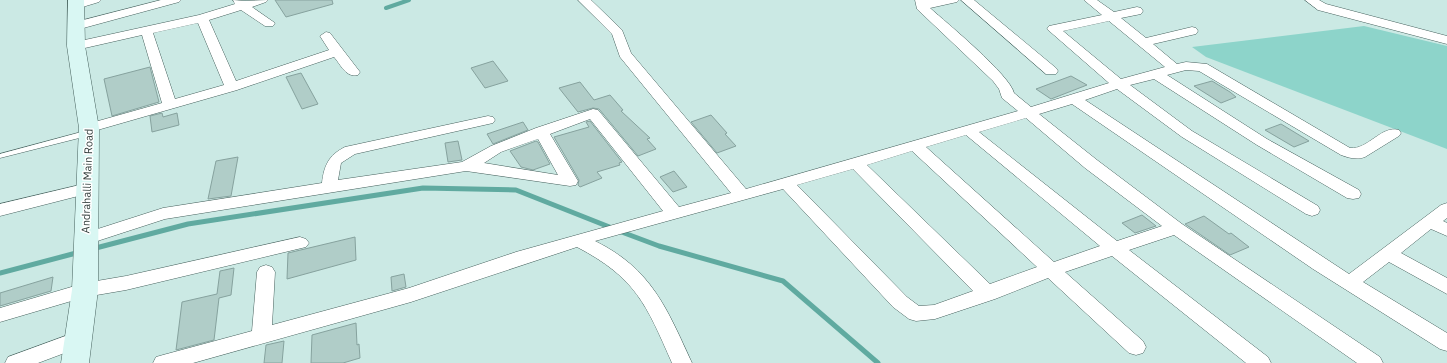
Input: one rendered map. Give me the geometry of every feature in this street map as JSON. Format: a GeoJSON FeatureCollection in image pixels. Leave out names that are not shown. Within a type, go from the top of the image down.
{"type":"FeatureCollection","features":[{"type":"Feature","properties":{"kind":"main road","name":"Andrahalli Main Road"},"geometry":{"type":"LineString","coordinates":[[77,351],[85,290],[89,131],[76,46],[76,26],[83,2]]}},
{"type":"Feature","properties":{"kind":"street"},"geometry":{"type":"LineString","coordinates":[[76,26],[175,0]]}},
{"type":"Feature","properties":{"kind":"street"},"geometry":{"type":"LineString","coordinates":[[76,46],[147,32],[202,18],[239,3],[262,0]]}},
{"type":"Feature","properties":{"kind":"street"},"geometry":{"type":"LineString","coordinates":[[584,0],[618,33],[625,54],[742,196]]}},
{"type":"Feature","properties":{"kind":"street"},"geometry":{"type":"LineString","coordinates":[[921,3],[953,0]]}},
{"type":"Feature","properties":{"kind":"street"},"geometry":{"type":"LineString","coordinates":[[966,0],[1051,71]]}},
{"type":"Feature","properties":{"kind":"street"},"geometry":{"type":"LineString","coordinates":[[1090,0],[1112,16],[1175,69]]}},
{"type":"Feature","properties":{"kind":"street"},"geometry":{"type":"LineString","coordinates":[[1311,0],[1322,7],[1447,40]]}},
{"type":"Feature","properties":{"kind":"street"},"geometry":{"type":"LineString","coordinates":[[239,3],[269,23]]}},
{"type":"Feature","properties":{"kind":"street"},"geometry":{"type":"LineString","coordinates":[[921,3],[998,78],[1006,89],[1007,95],[1027,113],[1176,228],[1373,363]]}},
{"type":"Feature","properties":{"kind":"street"},"geometry":{"type":"LineString","coordinates":[[1137,11],[1053,29],[1119,84],[1187,134],[1312,210]]}},
{"type":"Feature","properties":{"kind":"street"},"geometry":{"type":"LineString","coordinates":[[202,18],[232,87]]}},
{"type":"Feature","properties":{"kind":"street"},"geometry":{"type":"LineString","coordinates":[[1144,42],[1192,31]]}},
{"type":"Feature","properties":{"kind":"street"},"geometry":{"type":"LineString","coordinates":[[147,32],[170,105]]}},
{"type":"Feature","properties":{"kind":"street"},"geometry":{"type":"LineString","coordinates":[[326,36],[353,72]]}},
{"type":"Feature","properties":{"kind":"street"},"geometry":{"type":"LineString","coordinates":[[89,131],[232,87],[337,52]]}},
{"type":"Feature","properties":{"kind":"street"},"geometry":{"type":"LineString","coordinates":[[163,363],[412,295],[522,257],[578,240],[742,196],[1027,113],[1119,84],[1192,65],[1202,67],[1346,152],[1360,154],[1394,133]]}},
{"type":"Feature","properties":{"kind":"street"},"geometry":{"type":"LineString","coordinates":[[1158,75],[1262,142],[1353,194]]}},
{"type":"Feature","properties":{"kind":"street"},"geometry":{"type":"LineString","coordinates":[[1074,99],[1349,282],[1447,343]]}},
{"type":"Feature","properties":{"kind":"street"},"geometry":{"type":"LineString","coordinates":[[466,166],[496,149],[541,131],[593,113],[675,214]]}},
{"type":"Feature","properties":{"kind":"street"},"geometry":{"type":"LineString","coordinates":[[330,186],[332,164],[337,157],[350,150],[488,120]]}},
{"type":"Feature","properties":{"kind":"street"},"geometry":{"type":"LineString","coordinates":[[968,130],[1115,249],[1261,363]]}},
{"type":"Feature","properties":{"kind":"street"},"geometry":{"type":"LineString","coordinates":[[86,247],[163,214],[330,186],[466,166],[492,168],[546,179],[570,181],[541,131]]}},
{"type":"Feature","properties":{"kind":"street"},"geometry":{"type":"LineString","coordinates":[[915,146],[1136,347]]}},
{"type":"Feature","properties":{"kind":"street"},"geometry":{"type":"LineString","coordinates":[[856,163],[988,294]]}},
{"type":"Feature","properties":{"kind":"street"},"geometry":{"type":"LineString","coordinates":[[786,183],[900,302],[916,314],[934,312],[988,294],[1052,269],[1176,228]]}},
{"type":"Feature","properties":{"kind":"street"},"geometry":{"type":"LineString","coordinates":[[0,210],[88,188]]}},
{"type":"Feature","properties":{"kind":"street"},"geometry":{"type":"LineString","coordinates":[[1349,282],[1447,209]]}},
{"type":"Feature","properties":{"kind":"street"},"geometry":{"type":"LineString","coordinates":[[1431,222],[1447,230]]}},
{"type":"Feature","properties":{"kind":"street"},"geometry":{"type":"LineString","coordinates":[[578,240],[617,262],[638,282],[654,305],[682,363]]}},
{"type":"Feature","properties":{"kind":"street"},"geometry":{"type":"LineString","coordinates":[[0,315],[85,290],[126,283],[300,243]]}},
{"type":"Feature","properties":{"kind":"street"},"geometry":{"type":"LineString","coordinates":[[1387,254],[1447,286]]}},
{"type":"Feature","properties":{"kind":"street"},"geometry":{"type":"LineString","coordinates":[[261,336],[266,272]]}},
{"type":"Feature","properties":{"kind":"street"},"geometry":{"type":"LineString","coordinates":[[15,363],[77,351]]}},
{"type":"Feature","properties":{"kind":"lane"},"geometry":{"type":"LineString","coordinates":[[0,156],[89,131]]}},
{"type":"Feature","properties":{"kind":"shaded area"},"geometry":{"type":"Polygon","coordinates":[[[1364,26],[1447,46],[1447,149],[1206,57],[1192,47],[1364,26]]]}},
{"type":"Feature","properties":{"kind":"building"},"geometry":{"type":"Polygon","coordinates":[[[275,0],[332,0],[333,4],[286,17],[275,0]]]}},
{"type":"Feature","properties":{"kind":"building"},"geometry":{"type":"Polygon","coordinates":[[[493,61],[508,81],[485,88],[471,68],[493,61]]]}},
{"type":"Feature","properties":{"kind":"building"},"geometry":{"type":"Polygon","coordinates":[[[150,67],[159,102],[112,116],[104,79],[150,67]]]}},
{"type":"Feature","properties":{"kind":"building"},"geometry":{"type":"Polygon","coordinates":[[[301,73],[318,104],[302,109],[286,77],[301,73]]]}},
{"type":"Feature","properties":{"kind":"building"},"geometry":{"type":"Polygon","coordinates":[[[1071,76],[1087,85],[1051,99],[1036,89],[1071,76]]]}},
{"type":"Feature","properties":{"kind":"building"},"geometry":{"type":"Polygon","coordinates":[[[1212,81],[1236,97],[1221,103],[1194,86],[1212,81]]]}},
{"type":"Feature","properties":{"kind":"building"},"geometry":{"type":"Polygon","coordinates":[[[580,82],[594,100],[610,95],[623,110],[621,111],[650,138],[647,139],[656,149],[638,156],[599,109],[593,108],[578,112],[559,88],[580,82]]]}},
{"type":"Feature","properties":{"kind":"building"},"geometry":{"type":"Polygon","coordinates":[[[162,113],[163,117],[177,113],[179,125],[152,132],[150,116],[162,113]]]}},
{"type":"Feature","properties":{"kind":"building"},"geometry":{"type":"Polygon","coordinates":[[[711,115],[736,146],[717,153],[691,122],[711,115]]]}},
{"type":"Feature","properties":{"kind":"building"},"geometry":{"type":"Polygon","coordinates":[[[590,121],[622,162],[619,163],[620,165],[597,172],[602,178],[580,187],[578,185],[579,180],[554,137],[589,127],[586,122],[590,121]]]}},
{"type":"Feature","properties":{"kind":"building"},"geometry":{"type":"Polygon","coordinates":[[[523,122],[528,130],[493,144],[487,134],[523,122]]]}},
{"type":"Feature","properties":{"kind":"building"},"geometry":{"type":"Polygon","coordinates":[[[1281,124],[1309,141],[1294,147],[1265,130],[1281,124]]]}},
{"type":"Feature","properties":{"kind":"building"},"geometry":{"type":"Polygon","coordinates":[[[458,141],[462,160],[448,162],[445,143],[458,141]]]}},
{"type":"Feature","properties":{"kind":"building"},"geometry":{"type":"Polygon","coordinates":[[[536,141],[550,164],[533,170],[521,167],[510,151],[536,141]]]}},
{"type":"Feature","properties":{"kind":"building"},"geometry":{"type":"Polygon","coordinates":[[[238,157],[231,196],[208,199],[216,161],[238,157]]]}},
{"type":"Feature","properties":{"kind":"building"},"geometry":{"type":"Polygon","coordinates":[[[674,171],[687,187],[673,192],[660,177],[674,171]]]}},
{"type":"Feature","properties":{"kind":"building"},"geometry":{"type":"Polygon","coordinates":[[[1142,215],[1156,226],[1135,233],[1122,223],[1142,215]]]}},
{"type":"Feature","properties":{"kind":"building"},"geometry":{"type":"Polygon","coordinates":[[[1204,216],[1229,234],[1231,233],[1249,247],[1230,255],[1185,224],[1204,216]]]}},
{"type":"Feature","properties":{"kind":"building"},"geometry":{"type":"Polygon","coordinates":[[[355,237],[356,260],[287,279],[288,253],[355,237]]]}},
{"type":"Feature","properties":{"kind":"building"},"geometry":{"type":"Polygon","coordinates":[[[234,268],[231,295],[219,298],[214,340],[176,350],[182,302],[217,294],[220,271],[234,268]]]}},
{"type":"Feature","properties":{"kind":"building"},"geometry":{"type":"Polygon","coordinates":[[[404,274],[406,287],[392,291],[391,277],[404,274]]]}},
{"type":"Feature","properties":{"kind":"building"},"geometry":{"type":"Polygon","coordinates":[[[53,277],[51,291],[0,306],[0,293],[53,277]]]}},
{"type":"Feature","properties":{"kind":"building"},"geometry":{"type":"Polygon","coordinates":[[[356,323],[357,345],[359,344],[360,358],[343,363],[311,363],[312,335],[356,323]]]}},
{"type":"Feature","properties":{"kind":"building"},"geometry":{"type":"Polygon","coordinates":[[[284,341],[282,363],[264,363],[266,345],[284,341]]]}},
{"type":"Feature","properties":{"kind":"waterway"},"geometry":{"type":"LineString","coordinates":[[386,8],[409,0]]}},
{"type":"Feature","properties":{"kind":"waterway"},"geometry":{"type":"LineString","coordinates":[[92,249],[188,224],[423,188],[516,190],[612,228]]}},
{"type":"Feature","properties":{"kind":"waterway"},"geometry":{"type":"LineString","coordinates":[[619,231],[659,246],[783,281],[878,363]]}},
{"type":"Feature","properties":{"kind":"waterway"},"geometry":{"type":"LineString","coordinates":[[0,273],[80,252]]}}]}
